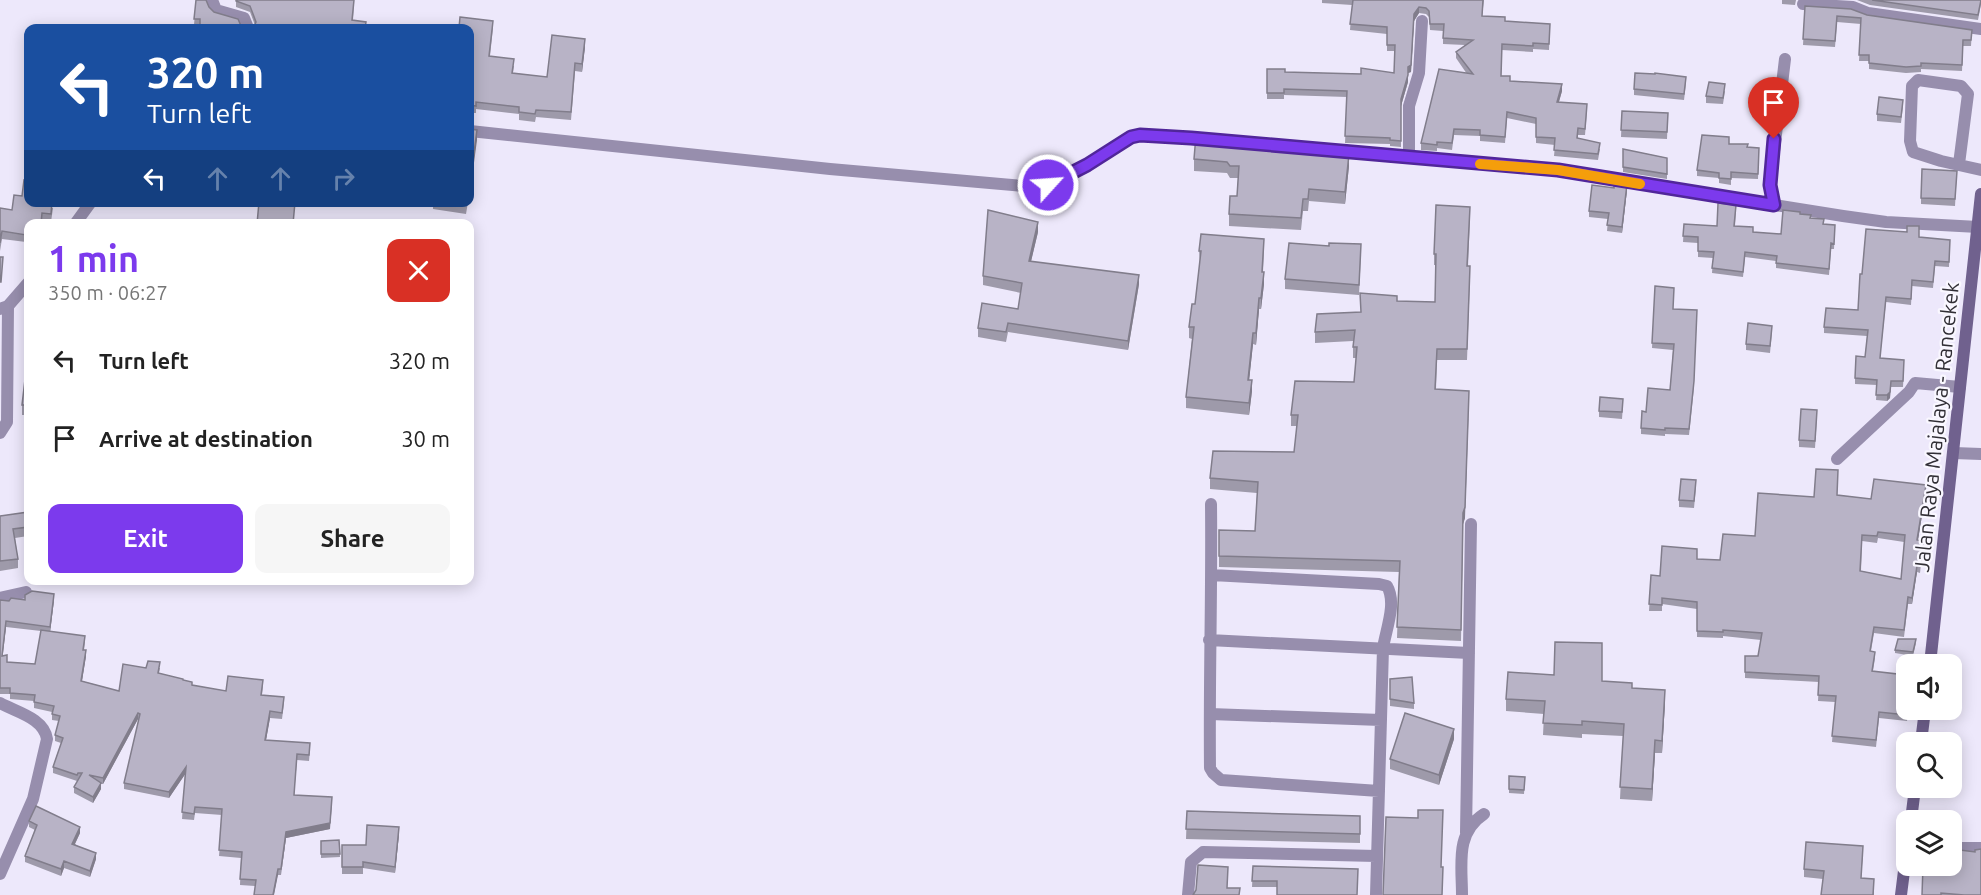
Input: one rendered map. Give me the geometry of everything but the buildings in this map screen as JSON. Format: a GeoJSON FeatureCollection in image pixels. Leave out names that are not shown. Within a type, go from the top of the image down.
{"type":"FeatureCollection","features":[{"type":"Feature","properties":{"kind":"main road","name":"Jalan Raya Majalaya - Rancekek"},"geometry":{"type":"LineString","coordinates":[[1931,654],[1981,194]]}},
{"type":"Feature","properties":{"kind":"main road"},"geometry":{"type":"LineString","coordinates":[[1900,895],[1903,876]]}},
{"type":"Feature","properties":{"kind":"street"},"geometry":{"type":"LineString","coordinates":[[212,0],[216,10],[244,18],[246,24]]}},
{"type":"Feature","properties":{"kind":"street"},"geometry":{"type":"LineString","coordinates":[[1803,4],[1854,7],[1863,11],[1897,17],[1981,29]]}},
{"type":"Feature","properties":{"kind":"street"},"geometry":{"type":"LineString","coordinates":[[1409,158],[1409,106],[1419,73],[1422,21]]}},
{"type":"Feature","properties":{"kind":"street"},"geometry":{"type":"LineString","coordinates":[[1774,205],[1770,185],[1785,59]]}},
{"type":"Feature","properties":{"kind":"street"},"geometry":{"type":"LineString","coordinates":[[1959,164],[1968,94],[1961,86],[1918,80],[1912,86],[1910,141],[1913,152],[1981,170]]}},
{"type":"Feature","properties":{"kind":"street"},"geometry":{"type":"LineString","coordinates":[[474,132],[830,169],[1034,187],[1055,182],[1131,137],[1140,135],[1176,137],[1558,170],[1886,222],[1978,227]]}},
{"type":"Feature","properties":{"kind":"street"},"geometry":{"type":"LineString","coordinates":[[0,433],[6,422],[4,307],[24,287]]}},
{"type":"Feature","properties":{"kind":"street"},"geometry":{"type":"LineString","coordinates":[[1838,459],[1909,392],[1915,383],[1960,387]]}},
{"type":"Feature","properties":{"kind":"street"},"geometry":{"type":"LineString","coordinates":[[1954,453],[1981,454]]}},
{"type":"Feature","properties":{"kind":"street"},"geometry":{"type":"LineString","coordinates":[[1211,504],[1210,768],[1221,780],[1379,791]]}},
{"type":"Feature","properties":{"kind":"street"},"geometry":{"type":"LineString","coordinates":[[1462,895],[1462,848],[1466,833],[1471,525]]}},
{"type":"Feature","properties":{"kind":"street"},"geometry":{"type":"LineString","coordinates":[[1212,575],[1379,584],[1388,586],[1392,593],[1383,648],[1376,895]]}},
{"type":"Feature","properties":{"kind":"street"},"geometry":{"type":"LineString","coordinates":[[0,598],[26,592]]}},
{"type":"Feature","properties":{"kind":"street"},"geometry":{"type":"LineString","coordinates":[[1209,640],[1469,653]]}},
{"type":"Feature","properties":{"kind":"street"},"geometry":{"type":"LineString","coordinates":[[0,703],[40,724],[47,739],[33,799],[0,874]]}},
{"type":"Feature","properties":{"kind":"street"},"geometry":{"type":"LineString","coordinates":[[1210,714],[1381,720]]}},
{"type":"Feature","properties":{"kind":"street"},"geometry":{"type":"LineString","coordinates":[[1466,833],[1473,821],[1484,814]]}},
{"type":"Feature","properties":{"kind":"street"},"geometry":{"type":"LineString","coordinates":[[1962,848],[1981,848]]}},
{"type":"Feature","properties":{"kind":"street"},"geometry":{"type":"LineString","coordinates":[[1188,895],[1191,862],[1203,852],[1376,856]]}},
{"type":"Feature","properties":{"kind":"slow traffic"},"geometry":{"type":"LineString","coordinates":[[1480,164],[1558,170],[1640,184]]}},
{"type":"Feature","properties":{"kind":"route"},"geometry":{"type":"LineString","coordinates":[[1048,185],[1087,165],[1125,140],[1140,135],[1558,170],[1774,205],[1770,185],[1774,139]]}}]}
